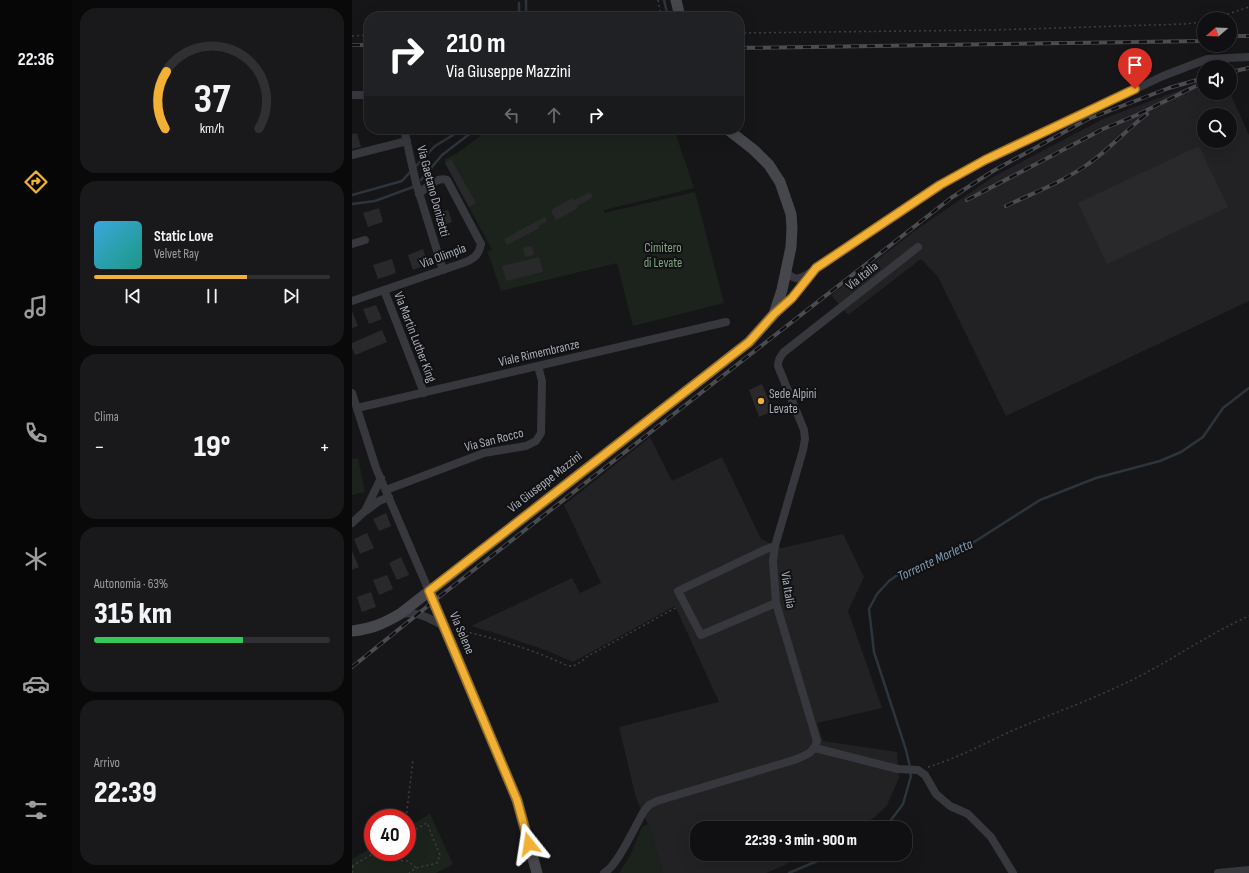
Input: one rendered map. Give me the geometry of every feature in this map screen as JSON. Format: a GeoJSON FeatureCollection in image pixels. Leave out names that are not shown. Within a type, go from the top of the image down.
{"type":"FeatureCollection","features":[{"type":"Feature","properties":{"kind":"street"},"geometry":{"type":"LineString","coordinates":[[676,0],[679,12]]}},
{"type":"Feature","properties":{"kind":"street"},"geometry":{"type":"LineString","coordinates":[[786,272],[791,277],[800,278],[940,185],[985,160],[1170,74],[1207,59],[1249,57]]}},
{"type":"Feature","properties":{"kind":"street"},"geometry":{"type":"LineString","coordinates":[[352,95],[364,95]]}},
{"type":"Feature","properties":{"kind":"street","name":"Via Gaetano Donizetti"},"geometry":{"type":"LineString","coordinates":[[405,134],[419,194],[443,270]]}},
{"type":"Feature","properties":{"kind":"street"},"geometry":{"type":"LineString","coordinates":[[733,134],[754,150],[769,165],[780,182],[791,214],[791,247],[782,290],[774,314]]}},
{"type":"Feature","properties":{"kind":"street","name":"Via Gaetano Donizetti"},"geometry":{"type":"LineString","coordinates":[[352,155],[407,141]]}},
{"type":"Feature","properties":{"kind":"street","name":"Via Olimpia"},"geometry":{"type":"LineString","coordinates":[[352,301],[473,259],[480,252],[481,244],[446,180],[438,180],[419,194]]}},
{"type":"Feature","properties":{"kind":"street"},"geometry":{"type":"LineString","coordinates":[[352,244],[365,240]]}},
{"type":"Feature","properties":{"kind":"street","name":"Via Italia"},"geometry":{"type":"LineString","coordinates":[[815,748],[817,741],[776,603],[772,561],[805,439],[804,430],[778,366],[780,356],[918,247]]}},
{"type":"Feature","properties":{"kind":"street"},"geometry":{"type":"LineString","coordinates":[[774,314],[801,287],[816,268]]}},
{"type":"Feature","properties":{"kind":"street"},"geometry":{"type":"LineString","coordinates":[[782,290],[793,291],[801,287]]}},
{"type":"Feature","properties":{"kind":"street","name":"Via Martin Luther King"},"geometry":{"type":"LineString","coordinates":[[384,290],[424,392]]}},
{"type":"Feature","properties":{"kind":"street","name":"Via Giuseppe Mazzini"},"geometry":{"type":"LineString","coordinates":[[352,631],[368,629],[385,623],[400,614],[749,342],[774,314]]}},
{"type":"Feature","properties":{"kind":"street","name":"Viale Rimembranze"},"geometry":{"type":"LineString","coordinates":[[357,406],[424,392],[726,322]]}},
{"type":"Feature","properties":{"kind":"street","name":"Via San Rocco"},"geometry":{"type":"LineString","coordinates":[[352,523],[387,494],[484,453],[526,446],[536,441],[541,433],[542,381],[538,366]]}},
{"type":"Feature","properties":{"kind":"street","name":"Via Selene"},"geometry":{"type":"LineString","coordinates":[[352,393],[376,468],[429,591],[448,628],[517,800],[537,873]]}},
{"type":"Feature","properties":{"kind":"street"},"geometry":{"type":"LineString","coordinates":[[365,512],[381,478]]}},
{"type":"Feature","properties":{"kind":"street"},"geometry":{"type":"LineString","coordinates":[[776,546],[764,550],[678,591],[701,636],[776,603]]}},
{"type":"Feature","properties":{"kind":"street"},"geometry":{"type":"LineString","coordinates":[[400,614],[410,612],[419,613],[448,628]]}},
{"type":"Feature","properties":{"kind":"street"},"geometry":{"type":"LineString","coordinates":[[604,873],[609,870],[616,861],[644,811],[649,805],[657,801],[794,760],[808,755],[815,748],[898,769],[918,770],[925,775],[936,794],[950,806],[968,814],[991,837],[1013,873]]}},
{"type":"Feature","properties":{"kind":"street"},"geometry":{"type":"LineString","coordinates":[[1218,873],[1249,870]]}},
{"type":"Feature","properties":{"kind":"path"},"geometry":{"type":"LineString","coordinates":[[658,0],[660,12]]}},
{"type":"Feature","properties":{"kind":"path"},"geometry":{"type":"LineString","coordinates":[[1234,12],[1249,7]]}},
{"type":"Feature","properties":{"kind":"path"},"geometry":{"type":"LineString","coordinates":[[744,34],[1041,29],[1197,23]]}},
{"type":"Feature","properties":{"kind":"path"},"geometry":{"type":"LineString","coordinates":[[352,36],[364,36]]}},
{"type":"Feature","properties":{"kind":"path"},"geometry":{"type":"LineString","coordinates":[[448,628],[501,641],[538,653],[568,666],[572,666],[684,603]]}},
{"type":"Feature","properties":{"kind":"path"},"geometry":{"type":"LineString","coordinates":[[918,770],[947,761],[1013,731],[1093,699],[1139,676],[1228,626],[1249,616]]}},
{"type":"Feature","properties":{"kind":"path"},"geometry":{"type":"LineString","coordinates":[[407,809],[413,760]]}},
{"type":"Feature","properties":{"kind":"path"},"geometry":{"type":"LineString","coordinates":[[410,873],[416,868],[437,864],[440,855],[427,823],[416,829]]}},
{"type":"Feature","properties":{"kind":"path"},"geometry":{"type":"LineString","coordinates":[[352,873],[352,866],[364,859]]}},
{"type":"Feature","properties":{"kind":"path"},"geometry":{"type":"LineString","coordinates":[[408,861],[416,868]]}},
{"type":"Feature","properties":{"kind":"shaded area"},"geometry":{"type":"Polygon","coordinates":[[[1197,84],[1197,100],[1233,100],[1237,108],[1197,108],[1197,148],[1237,148],[1237,108],[1249,135],[1249,301],[1006,416],[938,277],[921,259],[848,315],[831,295],[916,230],[993,177],[1103,119],[1197,84]]]}},
{"type":"Feature","properties":{"kind":"shaded area"},"geometry":{"type":"Polygon","coordinates":[[[650,437],[672,481],[722,457],[761,539],[782,548],[843,534],[864,577],[848,611],[882,708],[817,723],[823,741],[897,752],[899,778],[887,805],[875,817],[868,821],[690,821],[690,861],[790,861],[766,873],[663,873],[648,824],[636,798],[619,727],[719,702],[675,606],[573,662],[548,651],[471,626],[572,578],[580,593],[601,583],[564,505],[650,437]]]}},
{"type":"Feature","properties":{"kind":"green space","name":"Cimitero di Levate"},"geometry":{"type":"Polygon","coordinates":[[[483,134],[676,134],[694,188],[604,210],[604,213],[695,192],[724,303],[633,326],[617,263],[501,291],[487,252],[492,250],[444,160],[457,153],[483,134]]]}},
{"type":"Feature","properties":{"kind":"green space"},"geometry":{"type":"Polygon","coordinates":[[[358,458],[365,492],[352,495],[352,459],[358,458]]]}},
{"type":"Feature","properties":{"kind":"green space"},"geometry":{"type":"Polygon","coordinates":[[[430,814],[453,864],[436,873],[352,873],[352,859],[364,852],[364,861],[416,861],[416,822],[430,814]]]}},
{"type":"Feature","properties":{"kind":"green space"},"geometry":{"type":"Polygon","coordinates":[[[648,824],[663,873],[619,873],[630,856],[642,827],[648,824]]]}},
{"type":"Feature","properties":{"kind":"building"},"geometry":{"type":"Polygon","coordinates":[[[357,133],[361,147],[352,149],[352,134],[357,133]]]}},
{"type":"Feature","properties":{"kind":"building"},"geometry":{"type":"Polygon","coordinates":[[[1197,147],[1200,148],[1228,207],[1107,264],[1078,203],[1197,147]]]}},
{"type":"Feature","properties":{"kind":"building"},"geometry":{"type":"Polygon","coordinates":[[[451,159],[476,203],[469,207],[445,163],[451,159]]]}},
{"type":"Feature","properties":{"kind":"building"},"geometry":{"type":"Polygon","coordinates":[[[590,192],[593,197],[577,206],[578,208],[556,220],[551,210],[573,198],[574,200],[590,192]]]}},
{"type":"Feature","properties":{"kind":"building"},"geometry":{"type":"Polygon","coordinates":[[[379,208],[383,222],[368,227],[363,213],[379,208]]]}},
{"type":"Feature","properties":{"kind":"building"},"geometry":{"type":"Polygon","coordinates":[[[448,210],[452,222],[441,226],[436,213],[448,210]]]}},
{"type":"Feature","properties":{"kind":"building"},"geometry":{"type":"Polygon","coordinates":[[[545,217],[547,221],[538,226],[539,228],[507,245],[504,239],[545,217]]]}},
{"type":"Feature","properties":{"kind":"building"},"geometry":{"type":"Polygon","coordinates":[[[532,246],[534,255],[525,257],[523,248],[532,246]]]}},
{"type":"Feature","properties":{"kind":"building"},"geometry":{"type":"Polygon","coordinates":[[[423,249],[428,264],[413,270],[408,255],[423,249]]]}},
{"type":"Feature","properties":{"kind":"building"},"geometry":{"type":"Polygon","coordinates":[[[539,257],[543,272],[506,281],[502,266],[539,257]]]}},
{"type":"Feature","properties":{"kind":"building"},"geometry":{"type":"Polygon","coordinates":[[[392,259],[396,273],[378,279],[373,265],[392,259]]]}},
{"type":"Feature","properties":{"kind":"building"},"geometry":{"type":"Polygon","coordinates":[[[376,305],[382,319],[369,324],[363,309],[376,305]]]}},
{"type":"Feature","properties":{"kind":"building"},"geometry":{"type":"Polygon","coordinates":[[[352,311],[358,326],[352,328],[352,311]]]}},
{"type":"Feature","properties":{"kind":"building"},"geometry":{"type":"Polygon","coordinates":[[[382,330],[387,342],[355,355],[352,348],[352,343],[382,330]]]}},
{"type":"Feature","properties":{"kind":"building","name":"Sede Alpini Levate"},"geometry":{"type":"Polygon","coordinates":[[[762,384],[773,411],[759,417],[749,390],[762,384]]]}},
{"type":"Feature","properties":{"kind":"building"},"geometry":{"type":"Polygon","coordinates":[[[386,513],[391,526],[379,531],[373,519],[386,513]]]}},
{"type":"Feature","properties":{"kind":"building"},"geometry":{"type":"Polygon","coordinates":[[[367,533],[374,548],[360,554],[354,539],[367,533]]]}},
{"type":"Feature","properties":{"kind":"building"},"geometry":{"type":"Polygon","coordinates":[[[352,551],[359,567],[352,570],[352,551]]]}},
{"type":"Feature","properties":{"kind":"building"},"geometry":{"type":"Polygon","coordinates":[[[401,557],[409,575],[397,580],[389,563],[401,557]]]}},
{"type":"Feature","properties":{"kind":"building"},"geometry":{"type":"Polygon","coordinates":[[[387,575],[393,589],[379,595],[373,580],[387,575]]]}},
{"type":"Feature","properties":{"kind":"building"},"geometry":{"type":"Polygon","coordinates":[[[371,592],[376,607],[362,612],[357,597],[371,592]]]}},
{"type":"Feature","properties":{"kind":"waterway"},"geometry":{"type":"LineString","coordinates":[[526,0],[526,12]]}},
{"type":"Feature","properties":{"kind":"waterway"},"geometry":{"type":"LineString","coordinates":[[664,0],[667,12]]}},
{"type":"Feature","properties":{"kind":"waterway"},"geometry":{"type":"LineString","coordinates":[[519,3],[519,12]]}},
{"type":"Feature","properties":{"kind":"waterway"},"geometry":{"type":"LineString","coordinates":[[415,167],[435,146],[455,134]]}},
{"type":"Feature","properties":{"kind":"waterway"},"geometry":{"type":"LineString","coordinates":[[421,180],[442,155],[469,134]]}},
{"type":"Feature","properties":{"kind":"waterway"},"geometry":{"type":"LineString","coordinates":[[352,195],[402,181],[411,171]]}},
{"type":"Feature","properties":{"kind":"waterway"},"geometry":{"type":"LineString","coordinates":[[352,204],[375,201],[413,187]]}},
{"type":"Feature","properties":{"kind":"waterway","name":"Torrente Morletta"},"geometry":{"type":"LineString","coordinates":[[910,767],[906,750],[874,652],[869,609],[877,594],[889,581],[900,573],[927,561],[960,551],[1040,500],[1096,478],[1160,461],[1181,452],[1203,437],[1223,408],[1249,388]]}},
{"type":"Feature","properties":{"kind":"waterway","name":"Torrente Morletta"},"geometry":{"type":"LineString","coordinates":[[890,821],[903,804],[911,776],[910,772]]}},
{"type":"Feature","properties":{"kind":"waterway","name":"Torrente Morletta"},"geometry":{"type":"LineString","coordinates":[[789,873],[817,861]]}},
{"type":"Feature","properties":{"kind":"railway"},"geometry":{"type":"LineString","coordinates":[[1237,36],[1249,36]]}},
{"type":"Feature","properties":{"kind":"railway"},"geometry":{"type":"LineString","coordinates":[[744,48],[1197,41]]}},
{"type":"Feature","properties":{"kind":"railway"},"geometry":{"type":"LineString","coordinates":[[352,45],[364,45]]}},
{"type":"Feature","properties":{"kind":"railway"},"geometry":{"type":"LineString","coordinates":[[1237,71],[1249,68]]}},
{"type":"Feature","properties":{"kind":"railway"},"geometry":{"type":"LineString","coordinates":[[352,667],[439,597],[951,198],[993,171],[1088,119],[1169,88],[1197,80]]}},
{"type":"Feature","properties":{"kind":"railway"},"geometry":{"type":"LineString","coordinates":[[967,200],[1103,129],[1137,115],[1197,85]]}},
{"type":"Feature","properties":{"kind":"railway"},"geometry":{"type":"LineString","coordinates":[[1006,206],[1058,182],[1078,170],[1104,152],[1147,114]]}},
{"type":"Feature","properties":{"kind":"place","name":"Sede Alpini Levate"},"geometry":{"type":"Point","coordinates":[761,401]}},
{"type":"Feature","properties":{"kind":"route"},"geometry":{"type":"LineString","coordinates":[[529,844],[517,800],[429,591],[749,342],[774,314],[792,298],[816,268],[940,185],[985,160],[1135,89]]}}]}
